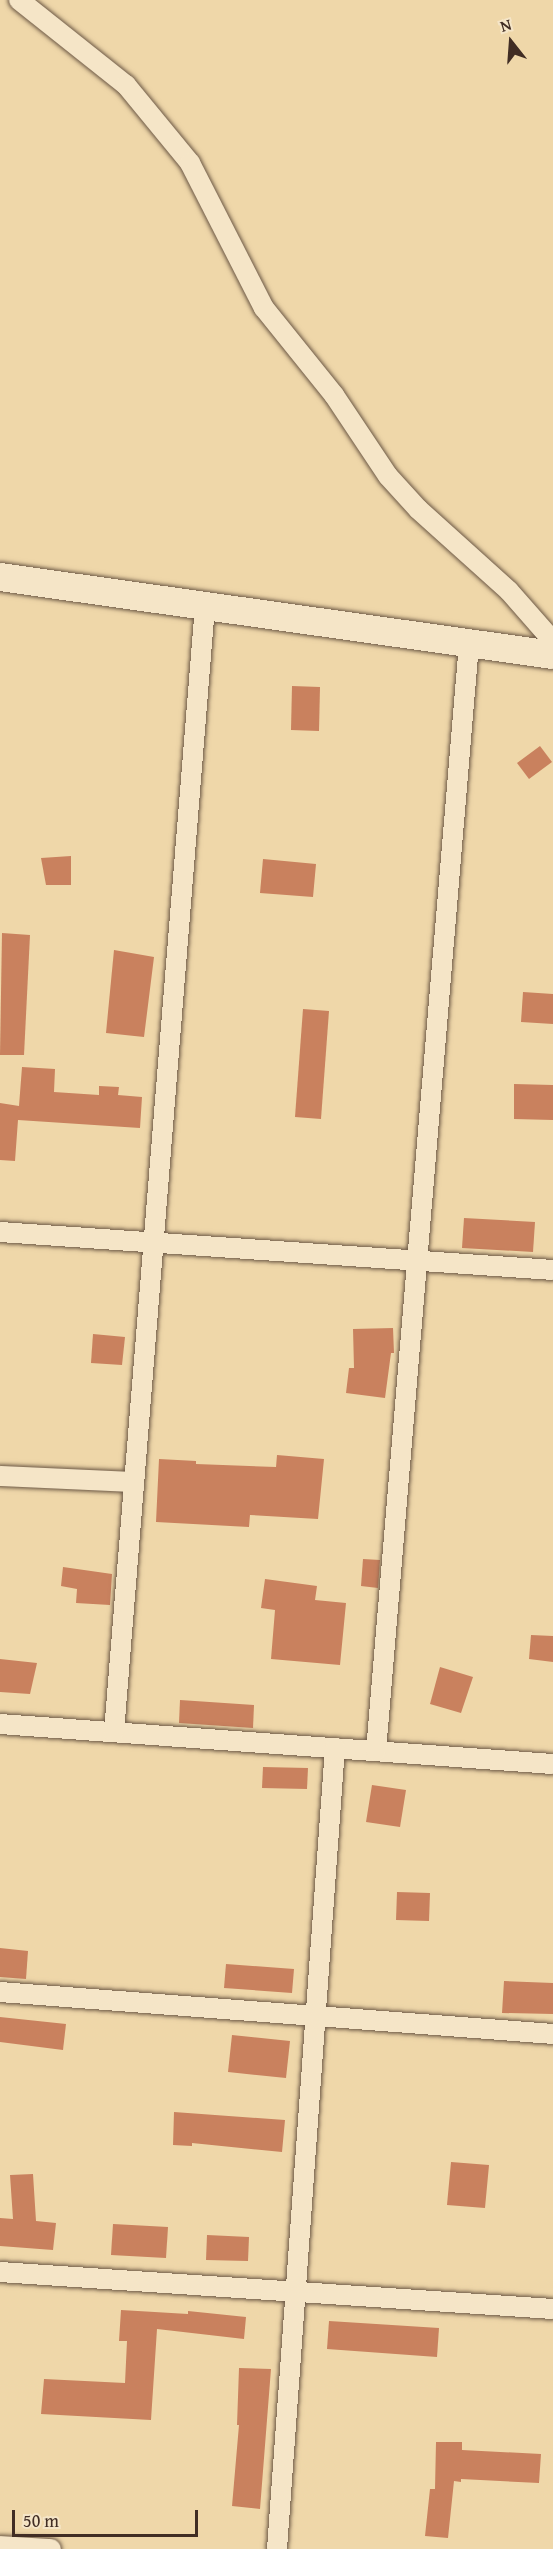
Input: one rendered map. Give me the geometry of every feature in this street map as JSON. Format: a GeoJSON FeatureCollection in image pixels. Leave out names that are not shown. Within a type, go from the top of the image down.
{"type":"FeatureCollection","features":[{"type":"Feature","properties":{"kind":"main road"},"geometry":{"type":"LineString","coordinates":[[0,577],[553,655]]}},
{"type":"Feature","properties":{"kind":"street"},"geometry":{"type":"LineString","coordinates":[[19,0],[126,84],[190,163],[264,308],[334,395],[388,476],[425,516],[509,591],[553,641]]}},
{"type":"Feature","properties":{"kind":"street"},"geometry":{"type":"LineString","coordinates":[[114,1732],[205,606]]}},
{"type":"Feature","properties":{"kind":"street"},"geometry":{"type":"LineString","coordinates":[[376,1751],[469,643]]}},
{"type":"Feature","properties":{"kind":"street"},"geometry":{"type":"LineString","coordinates":[[0,1232],[553,1270]]}},
{"type":"Feature","properties":{"kind":"street"},"geometry":{"type":"LineString","coordinates":[[0,1476],[134,1482]]}},
{"type":"Feature","properties":{"kind":"street"},"geometry":{"type":"LineString","coordinates":[[0,1724],[553,1764]]}},
{"type":"Feature","properties":{"kind":"street"},"geometry":{"type":"LineString","coordinates":[[278,2549],[335,1748]]}},
{"type":"Feature","properties":{"kind":"street"},"geometry":{"type":"LineString","coordinates":[[0,1992],[553,2034]]}},
{"type":"Feature","properties":{"kind":"street"},"geometry":{"type":"LineString","coordinates":[[0,2272],[553,2309]]}},
{"type":"Feature","properties":{"kind":"street"},"geometry":{"type":"LineString","coordinates":[[0,2546],[51,2549]]}},
{"type":"Feature","properties":{"kind":"building"},"geometry":{"type":"Polygon","coordinates":[[[292,686],[320,687],[319,731],[291,730],[292,686]]]}},
{"type":"Feature","properties":{"kind":"building"},"geometry":{"type":"Polygon","coordinates":[[[540,746],[552,762],[529,779],[517,763],[540,746]]]}},
{"type":"Feature","properties":{"kind":"building"},"geometry":{"type":"Polygon","coordinates":[[[71,856],[71,885],[46,885],[41,858],[71,856]]]}},
{"type":"Feature","properties":{"kind":"building"},"geometry":{"type":"Polygon","coordinates":[[[263,859],[316,864],[313,897],[260,893],[263,859]]]}},
{"type":"Feature","properties":{"kind":"building"},"geometry":{"type":"Polygon","coordinates":[[[2,933],[30,935],[24,1055],[0,1055],[2,933]]]}},
{"type":"Feature","properties":{"kind":"building"},"geometry":{"type":"Polygon","coordinates":[[[114,950],[154,957],[144,1037],[106,1033],[114,950]]]}},
{"type":"Feature","properties":{"kind":"building"},"geometry":{"type":"Polygon","coordinates":[[[523,992],[553,994],[553,1024],[521,1022],[523,992]]]}},
{"type":"Feature","properties":{"kind":"building"},"geometry":{"type":"Polygon","coordinates":[[[303,1009],[329,1011],[321,1119],[295,1117],[303,1009]]]}},
{"type":"Feature","properties":{"kind":"building"},"geometry":{"type":"Polygon","coordinates":[[[22,1067],[55,1069],[54,1092],[99,1095],[99,1086],[119,1087],[118,1095],[142,1097],[140,1128],[18,1120],[15,1161],[0,1160],[0,1103],[19,1106],[22,1067]]]}},
{"type":"Feature","properties":{"kind":"building"},"geometry":{"type":"Polygon","coordinates":[[[514,1084],[553,1085],[553,1120],[514,1119],[514,1084]]]}},
{"type":"Feature","properties":{"kind":"building"},"geometry":{"type":"Polygon","coordinates":[[[464,1218],[535,1222],[533,1252],[462,1248],[464,1218]]]}},
{"type":"Feature","properties":{"kind":"building"},"geometry":{"type":"Polygon","coordinates":[[[393,1328],[394,1353],[391,1353],[385,1398],[346,1393],[349,1368],[354,1368],[353,1329],[393,1328]]]}},
{"type":"Feature","properties":{"kind":"building"},"geometry":{"type":"Polygon","coordinates":[[[93,1334],[125,1337],[122,1365],[91,1363],[93,1334]]]}},
{"type":"Feature","properties":{"kind":"building"},"geometry":{"type":"Polygon","coordinates":[[[277,1455],[324,1459],[318,1519],[250,1515],[249,1527],[156,1522],[159,1459],[196,1461],[196,1464],[276,1467],[277,1455]]]}},
{"type":"Feature","properties":{"kind":"building"},"geometry":{"type":"Polygon","coordinates":[[[363,1559],[380,1560],[378,1588],[361,1586],[363,1559]]]}},
{"type":"Feature","properties":{"kind":"building"},"geometry":{"type":"Polygon","coordinates":[[[63,1567],[112,1574],[110,1605],[76,1603],[77,1589],[61,1586],[63,1567]]]}},
{"type":"Feature","properties":{"kind":"building"},"geometry":{"type":"Polygon","coordinates":[[[265,1579],[317,1586],[315,1600],[346,1603],[340,1665],[271,1659],[275,1610],[261,1608],[265,1579]]]}},
{"type":"Feature","properties":{"kind":"building"},"geometry":{"type":"Polygon","coordinates":[[[531,1635],[553,1636],[553,1662],[529,1659],[531,1635]]]}},
{"type":"Feature","properties":{"kind":"building"},"geometry":{"type":"Polygon","coordinates":[[[0,1659],[37,1663],[30,1694],[0,1692],[0,1659]]]}},
{"type":"Feature","properties":{"kind":"building"},"geometry":{"type":"Polygon","coordinates":[[[440,1667],[473,1677],[461,1713],[430,1704],[440,1667]]]}},
{"type":"Feature","properties":{"kind":"building"},"geometry":{"type":"Polygon","coordinates":[[[180,1700],[254,1705],[253,1728],[179,1723],[180,1700]]]}},
{"type":"Feature","properties":{"kind":"building"},"geometry":{"type":"Polygon","coordinates":[[[263,1767],[308,1768],[307,1789],[262,1788],[263,1767]]]}},
{"type":"Feature","properties":{"kind":"building"},"geometry":{"type":"Polygon","coordinates":[[[372,1785],[406,1790],[400,1827],[366,1822],[372,1785]]]}},
{"type":"Feature","properties":{"kind":"building"},"geometry":{"type":"Polygon","coordinates":[[[397,1892],[430,1893],[429,1921],[396,1920],[397,1892]]]}},
{"type":"Feature","properties":{"kind":"building"},"geometry":{"type":"Polygon","coordinates":[[[0,1948],[28,1951],[26,1979],[0,1977],[0,1948]]]}},
{"type":"Feature","properties":{"kind":"building"},"geometry":{"type":"Polygon","coordinates":[[[226,1964],[294,1969],[292,1993],[224,1988],[226,1964]]]}},
{"type":"Feature","properties":{"kind":"building"},"geometry":{"type":"Polygon","coordinates":[[[504,1981],[553,1983],[553,2014],[502,2013],[504,1981]]]}},
{"type":"Feature","properties":{"kind":"building"},"geometry":{"type":"Polygon","coordinates":[[[0,2017],[66,2024],[63,2050],[0,2042],[0,2017]]]}},
{"type":"Feature","properties":{"kind":"building"},"geometry":{"type":"Polygon","coordinates":[[[232,2035],[290,2041],[286,2078],[228,2072],[232,2035]]]}},
{"type":"Feature","properties":{"kind":"building"},"geometry":{"type":"Polygon","coordinates":[[[174,2112],[285,2120],[282,2152],[192,2143],[192,2146],[173,2145],[174,2112]]]}},
{"type":"Feature","properties":{"kind":"building"},"geometry":{"type":"Polygon","coordinates":[[[451,2162],[489,2165],[485,2208],[447,2205],[451,2162]]]}},
{"type":"Feature","properties":{"kind":"building"},"geometry":{"type":"Polygon","coordinates":[[[33,2174],[36,2221],[56,2223],[53,2250],[0,2246],[0,2218],[13,2219],[10,2175],[33,2174]]]}},
{"type":"Feature","properties":{"kind":"building"},"geometry":{"type":"Polygon","coordinates":[[[113,2224],[168,2227],[166,2258],[111,2255],[113,2224]]]}},
{"type":"Feature","properties":{"kind":"building"},"geometry":{"type":"Polygon","coordinates":[[[207,2235],[249,2237],[248,2261],[206,2260],[207,2235]]]}},
{"type":"Feature","properties":{"kind":"building"},"geometry":{"type":"Polygon","coordinates":[[[121,2310],[188,2314],[188,2311],[246,2317],[244,2339],[157,2329],[151,2420],[41,2414],[44,2379],[125,2383],[127,2341],[119,2341],[121,2310]]]}},
{"type":"Feature","properties":{"kind":"building"},"geometry":{"type":"Polygon","coordinates":[[[329,2321],[439,2328],[437,2357],[327,2349],[329,2321]]]}},
{"type":"Feature","properties":{"kind":"building"},"geometry":{"type":"Polygon","coordinates":[[[239,2368],[271,2369],[260,2509],[232,2506],[239,2425],[237,2425],[239,2368]]]}},
{"type":"Feature","properties":{"kind":"building"},"geometry":{"type":"Polygon","coordinates":[[[436,2442],[462,2442],[462,2450],[541,2454],[539,2483],[461,2479],[461,2482],[454,2481],[448,2538],[425,2536],[430,2489],[435,2489],[436,2442]]]}}]}
